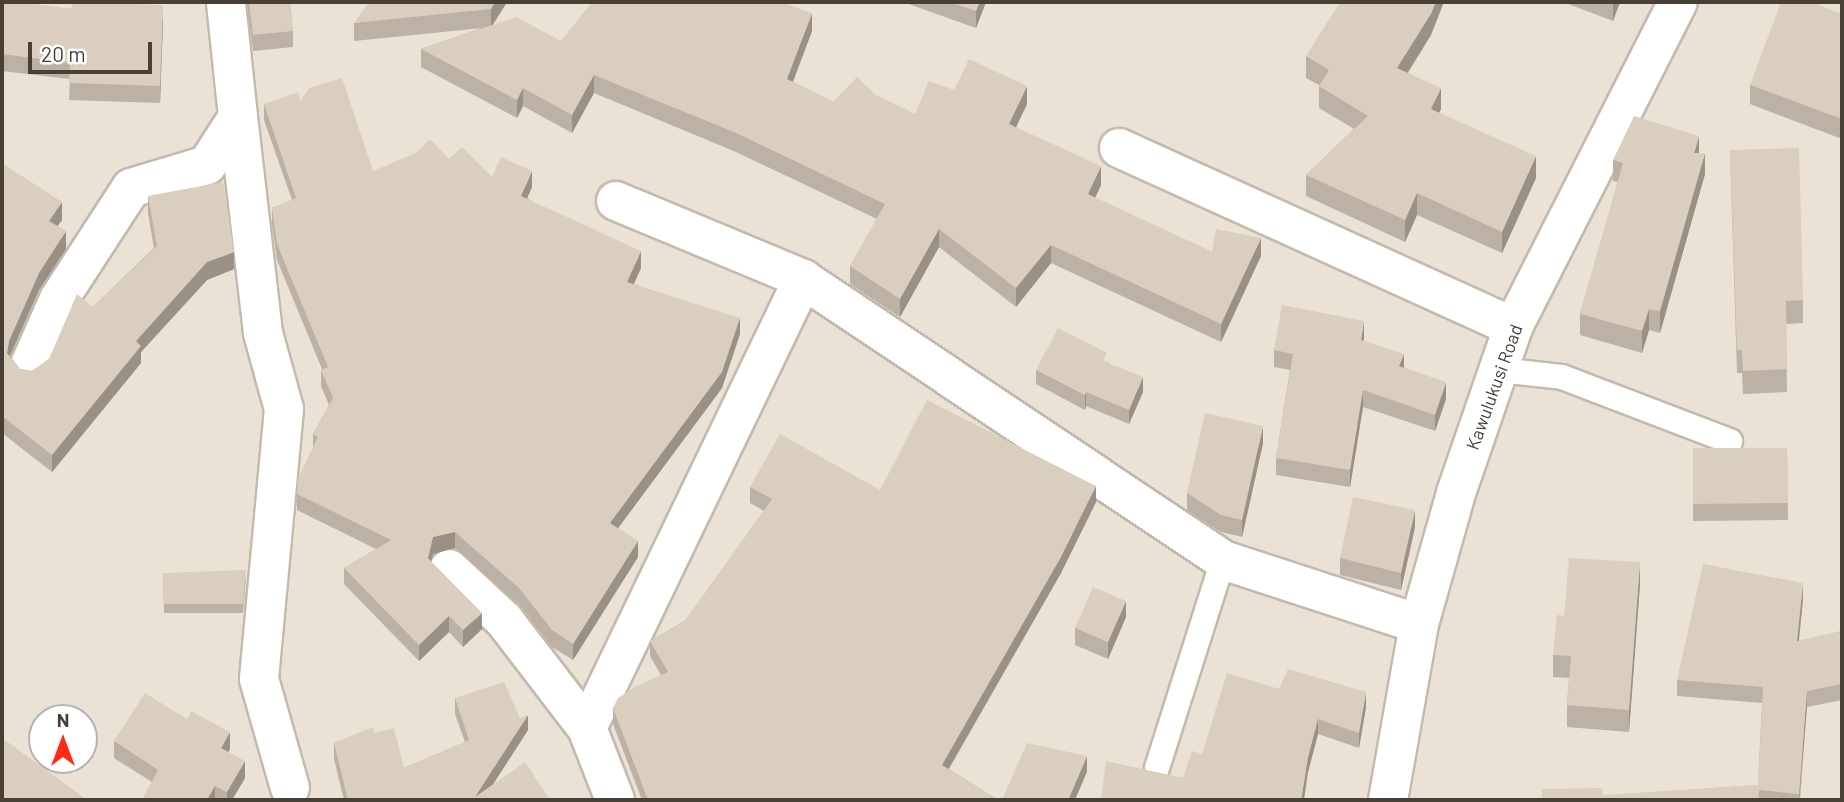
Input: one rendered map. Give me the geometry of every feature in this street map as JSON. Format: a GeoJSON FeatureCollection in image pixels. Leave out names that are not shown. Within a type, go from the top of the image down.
{"type":"FeatureCollection","features":[{"type":"Feature","properties":{"kind":"street"},"geometry":{"type":"LineString","coordinates":[[226,2],[264,333],[284,409],[259,679],[290,788]]}},
{"type":"Feature","properties":{"kind":"street","name":"Kawulukusi Road"},"geometry":{"type":"LineString","coordinates":[[1388,800],[1419,624],[1456,493],[1513,327],[1678,2]]}},
{"type":"Feature","properties":{"kind":"street"},"geometry":{"type":"LineString","coordinates":[[29,367],[59,299],[131,188],[207,165],[238,117]]}},
{"type":"Feature","properties":{"kind":"street"},"geometry":{"type":"LineString","coordinates":[[1119,148],[1513,327]]}},
{"type":"Feature","properties":{"kind":"street"},"geometry":{"type":"LineString","coordinates":[[616,201],[803,279],[1223,561],[1419,624]]}},
{"type":"Feature","properties":{"kind":"street"},"geometry":{"type":"LineString","coordinates":[[587,728],[803,279]]}},
{"type":"Feature","properties":{"kind":"street"},"geometry":{"type":"LineString","coordinates":[[449,569],[505,620],[587,728],[615,800]]}},
{"type":"Feature","properties":{"kind":"lane"},"geometry":{"type":"LineString","coordinates":[[1499,370],[1562,377],[1730,441]]}},
{"type":"Feature","properties":{"kind":"lane"},"geometry":{"type":"LineString","coordinates":[[1157,768],[1223,561]]}},
{"type":"Feature","properties":{"kind":"shaded area"},"geometry":{"type":"Polygon","coordinates":[[[2,2],[1842,2],[1842,800],[2,800],[2,2]]]}},
{"type":"Feature","properties":{"kind":"building"},"geometry":{"type":"Polygon","coordinates":[[[2,2],[72,9],[72,2],[163,5],[160,86],[69,83],[70,63],[2,54],[2,2]]]}},
{"type":"Feature","properties":{"kind":"building"},"geometry":{"type":"Polygon","coordinates":[[[249,2],[290,2],[293,31],[253,35],[249,2]]]}},
{"type":"Feature","properties":{"kind":"building"},"geometry":{"type":"Polygon","coordinates":[[[369,2],[495,2],[491,9],[354,23],[369,2]]]}},
{"type":"Feature","properties":{"kind":"building"},"geometry":{"type":"Polygon","coordinates":[[[592,2],[781,2],[812,13],[787,79],[833,102],[857,77],[877,96],[915,114],[929,81],[954,90],[969,59],[1027,86],[1009,124],[1101,166],[1088,194],[1212,252],[1216,229],[1261,238],[1221,324],[1051,245],[1016,288],[939,229],[900,299],[850,266],[885,204],[736,133],[594,75],[572,115],[523,88],[517,100],[421,49],[516,17],[561,41],[592,2]]]}},
{"type":"Feature","properties":{"kind":"building"},"geometry":{"type":"Polygon","coordinates":[[[949,2],[980,2],[976,11],[949,2]]]}},
{"type":"Feature","properties":{"kind":"building"},"geometry":{"type":"Polygon","coordinates":[[[1340,2],[1436,2],[1397,68],[1441,88],[1431,109],[1536,156],[1502,232],[1417,193],[1405,220],[1306,175],[1368,116],[1319,86],[1329,70],[1306,56],[1340,2]]]}},
{"type":"Feature","properties":{"kind":"building"},"geometry":{"type":"Polygon","coordinates":[[[1781,2],[1811,2],[1842,14],[1842,119],[1750,85],[1781,2]]]}},
{"type":"Feature","properties":{"kind":"building"},"geometry":{"type":"Polygon","coordinates":[[[342,78],[373,171],[416,153],[430,139],[449,159],[462,147],[492,177],[501,157],[532,171],[521,196],[641,251],[627,282],[740,318],[722,372],[610,523],[638,541],[573,644],[552,630],[519,588],[455,532],[433,537],[428,558],[482,613],[463,630],[449,616],[419,645],[344,568],[391,540],[297,494],[298,478],[318,437],[313,434],[333,398],[321,370],[328,367],[277,244],[272,208],[296,198],[264,104],[299,92],[300,102],[309,88],[342,78]]]}},
{"type":"Feature","properties":{"kind":"building"},"geometry":{"type":"Polygon","coordinates":[[[1634,116],[1699,136],[1694,153],[1705,153],[1660,311],[1649,309],[1642,331],[1580,314],[1623,163],[1613,160],[1634,116]]]}},
{"type":"Feature","properties":{"kind":"building"},"geometry":{"type":"Polygon","coordinates":[[[1799,148],[1803,300],[1786,301],[1787,369],[1743,371],[1742,350],[1737,350],[1730,150],[1799,148]]]}},
{"type":"Feature","properties":{"kind":"building"},"geometry":{"type":"Polygon","coordinates":[[[2,163],[62,202],[49,221],[66,231],[39,273],[9,341],[7,353],[20,369],[32,371],[49,359],[77,294],[93,307],[157,246],[148,196],[223,182],[234,252],[207,262],[136,341],[141,346],[52,455],[2,416],[2,163]]]}},
{"type":"Feature","properties":{"kind":"building"},"geometry":{"type":"Polygon","coordinates":[[[1282,305],[1364,321],[1361,340],[1404,354],[1399,366],[1446,382],[1435,415],[1363,390],[1350,470],[1276,458],[1293,354],[1274,350],[1282,305]]]}},
{"type":"Feature","properties":{"kind":"building"},"geometry":{"type":"Polygon","coordinates":[[[1058,328],[1107,353],[1103,361],[1143,377],[1129,410],[1086,392],[1085,395],[1036,370],[1058,328]]]}},
{"type":"Feature","properties":{"kind":"building"},"geometry":{"type":"Polygon","coordinates":[[[927,400],[1096,486],[1061,557],[942,765],[998,800],[648,800],[613,708],[618,698],[668,672],[650,641],[686,620],[772,499],[750,487],[780,434],[880,490],[927,400]]]}},
{"type":"Feature","properties":{"kind":"building"},"geometry":{"type":"Polygon","coordinates":[[[1205,413],[1263,426],[1242,520],[1221,515],[1187,493],[1205,413]]]}},
{"type":"Feature","properties":{"kind":"building"},"geometry":{"type":"Polygon","coordinates":[[[1693,448],[1787,448],[1788,503],[1693,504],[1693,448]]]}},
{"type":"Feature","properties":{"kind":"building"},"geometry":{"type":"Polygon","coordinates":[[[1353,497],[1415,510],[1401,573],[1340,558],[1353,497]]]}},
{"type":"Feature","properties":{"kind":"building"},"geometry":{"type":"Polygon","coordinates":[[[1569,558],[1640,562],[1629,710],[1567,705],[1571,656],[1553,655],[1557,615],[1564,616],[1569,558]]]}},
{"type":"Feature","properties":{"kind":"building"},"geometry":{"type":"Polygon","coordinates":[[[1703,564],[1803,583],[1797,641],[1842,631],[1842,684],[1807,691],[1799,794],[1759,790],[1759,800],[1542,800],[1542,789],[1602,788],[1603,795],[1758,785],[1763,687],[1677,680],[1703,564]]]}},
{"type":"Feature","properties":{"kind":"building"},"geometry":{"type":"Polygon","coordinates":[[[246,570],[243,604],[164,604],[163,573],[246,570]]]}},
{"type":"Feature","properties":{"kind":"building"},"geometry":{"type":"Polygon","coordinates":[[[1093,587],[1126,601],[1108,642],[1075,628],[1093,587]]]}},
{"type":"Feature","properties":{"kind":"building"},"geometry":{"type":"Polygon","coordinates":[[[1288,669],[1366,692],[1359,733],[1318,719],[1301,800],[1101,800],[1106,761],[1183,778],[1192,751],[1202,754],[1227,673],[1279,689],[1288,669]]]}},
{"type":"Feature","properties":{"kind":"building"},"geometry":{"type":"Polygon","coordinates":[[[504,682],[520,718],[528,715],[475,797],[525,762],[550,800],[348,800],[334,743],[373,727],[374,733],[394,728],[404,768],[469,740],[455,698],[504,682]]]}},
{"type":"Feature","properties":{"kind":"building"},"geometry":{"type":"Polygon","coordinates":[[[145,693],[187,719],[191,711],[230,732],[221,748],[245,761],[227,792],[215,786],[207,800],[142,800],[158,770],[114,741],[145,693]]]}},
{"type":"Feature","properties":{"kind":"building"},"geometry":{"type":"Polygon","coordinates":[[[2,738],[28,757],[28,774],[51,774],[87,800],[2,800],[2,738]]]}},
{"type":"Feature","properties":{"kind":"building"},"geometry":{"type":"Polygon","coordinates":[[[1027,743],[1087,756],[1068,800],[1002,800],[1027,743]]]}}]}
